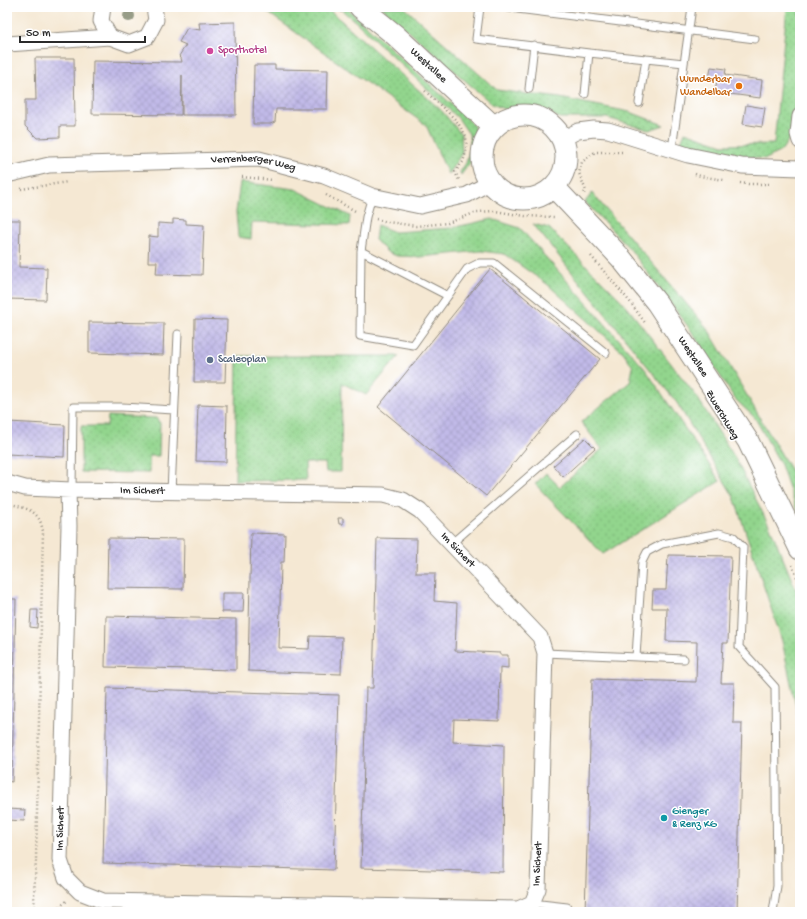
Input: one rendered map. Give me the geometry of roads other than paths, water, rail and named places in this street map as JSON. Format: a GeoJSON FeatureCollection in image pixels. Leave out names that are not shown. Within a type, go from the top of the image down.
{"type":"FeatureCollection","features":[{"type":"Feature","properties":{"kind":"main road","name":"Westallee"},"geometry":{"type":"LineString","coordinates":[[353,12],[395,35],[494,127]]}},
{"type":"Feature","properties":{"kind":"main road"},"geometry":{"type":"LineString","coordinates":[[519,115],[532,116],[546,121],[557,130],[562,139],[567,156],[565,170],[558,183],[548,193],[535,198],[520,200],[507,196],[495,189],[487,178],[482,165],[482,151],[486,138],[494,127],[506,119],[519,115]]}},
{"type":"Feature","properties":{"kind":"main road","name":"Westallee"},"geometry":{"type":"LineString","coordinates":[[554,187],[620,257],[657,303],[748,441],[795,555]]}},
{"type":"Feature","properties":{"kind":"street"},"geometry":{"type":"LineString","coordinates":[[103,7],[101,20],[110,37]]}},
{"type":"Feature","properties":{"kind":"street"},"geometry":{"type":"LineString","coordinates":[[7,44],[110,37],[128,44],[147,37],[156,20],[154,7]]}},
{"type":"Feature","properties":{"kind":"street"},"geometry":{"type":"LineString","coordinates":[[800,116],[798,134],[800,140]]}},
{"type":"Feature","properties":{"kind":"street"},"geometry":{"type":"LineString","coordinates":[[562,139],[578,131],[594,129],[608,130],[688,155],[742,166],[800,168]]}},
{"type":"Feature","properties":{"kind":"street","name":"Verrenberger Weg"},"geometry":{"type":"LineString","coordinates":[[7,175],[49,165],[259,159],[324,176],[372,196],[420,206],[467,195],[491,182]]}},
{"type":"Feature","properties":{"kind":"street","name":"Im Sichert"},"geometry":{"type":"LineString","coordinates":[[7,483],[25,488],[70,490],[383,495],[403,500],[420,511],[540,637],[545,653],[538,889],[532,903],[518,909],[103,901],[80,892],[66,878],[60,860],[70,490]]}},
{"type":"Feature","properties":{"kind":"lane"},"geometry":{"type":"LineString","coordinates":[[480,7],[476,39],[684,63]]}},
{"type":"Feature","properties":{"kind":"lane"},"geometry":{"type":"LineString","coordinates":[[502,7],[754,39]]}},
{"type":"Feature","properties":{"kind":"lane"},"geometry":{"type":"LineString","coordinates":[[672,149],[692,7]]}},
{"type":"Feature","properties":{"kind":"lane"},"geometry":{"type":"LineString","coordinates":[[529,89],[534,46]]}},
{"type":"Feature","properties":{"kind":"lane"},"geometry":{"type":"LineString","coordinates":[[585,94],[589,53]]}},
{"type":"Feature","properties":{"kind":"lane"},"geometry":{"type":"LineString","coordinates":[[639,103],[646,59]]}},
{"type":"Feature","properties":{"kind":"lane"},"geometry":{"type":"LineString","coordinates":[[372,196],[366,217],[361,251],[360,336],[413,345],[467,269],[479,263],[494,263],[606,353]]}},
{"type":"Feature","properties":{"kind":"lane"},"geometry":{"type":"LineString","coordinates":[[361,251],[448,296]]}},
{"type":"Feature","properties":{"kind":"lane"},"geometry":{"type":"LineString","coordinates":[[171,492],[178,334]]}},
{"type":"Feature","properties":{"kind":"lane"},"geometry":{"type":"LineString","coordinates":[[70,490],[73,407],[122,407],[174,410]]}},
{"type":"Feature","properties":{"kind":"lane"},"geometry":{"type":"LineString","coordinates":[[451,544],[577,434]]}},
{"type":"Feature","properties":{"kind":"lane"},"geometry":{"type":"LineString","coordinates":[[636,657],[642,562],[647,552],[662,544],[719,533],[734,537],[743,547],[739,647],[775,688],[777,886],[773,912]]}},
{"type":"Feature","properties":{"kind":"lane"},"geometry":{"type":"LineString","coordinates":[[545,653],[684,659]]}},
{"type":"Feature","properties":{"kind":"lane"},"geometry":{"type":"LineString","coordinates":[[532,903],[567,907],[567,912]]}},
{"type":"Feature","properties":{"kind":"place","name":"Sporthotel"},"geometry":{"type":"Point","coordinates":[210,51]}},
{"type":"Feature","properties":{"kind":"place","name":"Wunderbar Wandelbar"},"geometry":{"type":"Point","coordinates":[739,86]}},
{"type":"Feature","properties":{"kind":"place","name":"Scaleoplan"},"geometry":{"type":"Point","coordinates":[210,360]}},
{"type":"Feature","properties":{"kind":"place","name":"Gienger & Renz KG"},"geometry":{"type":"Point","coordinates":[664,818]}}]}
